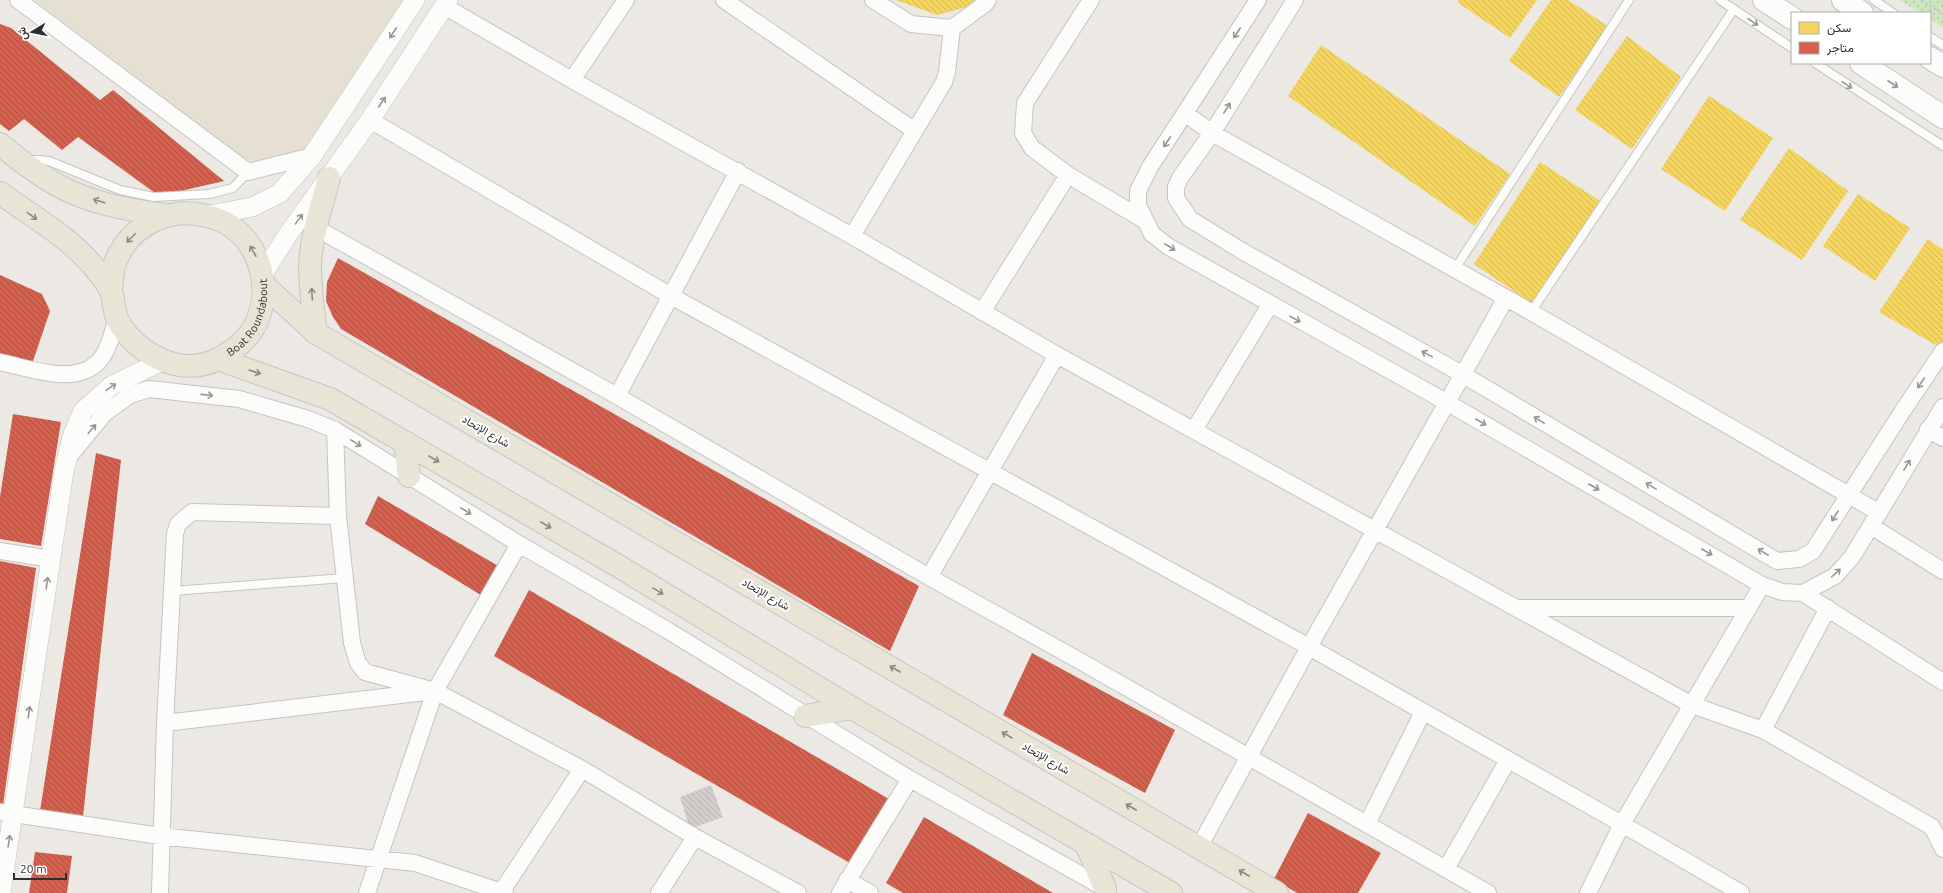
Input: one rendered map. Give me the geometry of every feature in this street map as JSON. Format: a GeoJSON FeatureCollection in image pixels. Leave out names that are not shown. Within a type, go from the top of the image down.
{"type":"FeatureCollection","features":[{"type":"Feature","properties":{"kind":"main road"},"geometry":{"type":"LineString","coordinates":[[1764,0],[1791,17]]}},
{"type":"Feature","properties":{"kind":"main road"},"geometry":{"type":"LineString","coordinates":[[1843,0],[1861,12]]}},
{"type":"Feature","properties":{"kind":"main road"},"geometry":{"type":"LineString","coordinates":[[1931,59],[1943,66]]}},
{"type":"Feature","properties":{"kind":"main road"},"geometry":{"type":"LineString","coordinates":[[1863,64],[1943,117]]}},
{"type":"Feature","properties":{"kind":"main road"},"geometry":{"type":"LineString","coordinates":[[0,144],[22,162],[68,191],[115,206],[165,215]]}},
{"type":"Feature","properties":{"kind":"main road"},"geometry":{"type":"LineString","coordinates":[[316,333],[310,264],[316,228],[329,178]]}},
{"type":"Feature","properties":{"kind":"main road"},"geometry":{"type":"LineString","coordinates":[[0,193],[64,240],[94,267],[111,292]]}},
{"type":"Feature","properties":{"kind":"main road","name":"Boat Roundabout"},"geometry":{"type":"LineString","coordinates":[[188,212],[210,216],[231,226],[248,242],[259,262],[263,280],[262,308],[252,329],[237,347],[218,359],[200,364],[180,365],[162,361],[141,350],[125,333],[117,319],[111,292],[114,267],[125,244],[143,227],[165,215],[188,212]]}},
{"type":"Feature","properties":{"kind":"main road","name":"شارع الإتحاد"},"geometry":{"type":"LineString","coordinates":[[263,280],[316,333],[1277,893]]}},
{"type":"Feature","properties":{"kind":"main road"},"geometry":{"type":"LineString","coordinates":[[218,359],[330,399],[620,567],[852,708],[1171,893]]}},
{"type":"Feature","properties":{"kind":"main road"},"geometry":{"type":"LineString","coordinates":[[405,442],[409,476]]}},
{"type":"Feature","properties":{"kind":"main road"},"geometry":{"type":"LineString","coordinates":[[805,716],[852,708]]}},
{"type":"Feature","properties":{"kind":"main road"},"geometry":{"type":"LineString","coordinates":[[1086,844],[1109,891]]}},
{"type":"Feature","properties":{"kind":"street"},"geometry":{"type":"LineString","coordinates":[[18,0],[248,172],[312,156]]}},
{"type":"Feature","properties":{"kind":"street"},"geometry":{"type":"LineString","coordinates":[[210,216],[252,207],[280,193],[312,156],[415,0]]}},
{"type":"Feature","properties":{"kind":"street"},"geometry":{"type":"LineString","coordinates":[[572,80],[626,0]]}},
{"type":"Feature","properties":{"kind":"street"},"geometry":{"type":"LineString","coordinates":[[724,0],[915,131]]}},
{"type":"Feature","properties":{"kind":"street"},"geometry":{"type":"LineString","coordinates":[[873,0],[911,24],[952,28],[985,4],[988,0]]}},
{"type":"Feature","properties":{"kind":"street"},"geometry":{"type":"LineString","coordinates":[[1092,0],[1025,103],[1023,133],[1032,148],[1068,175],[1144,220]]}},
{"type":"Feature","properties":{"kind":"street"},"geometry":{"type":"LineString","coordinates":[[1258,0],[1186,114],[1150,167],[1138,191],[1138,205],[1152,234],[1169,247],[1270,305],[1448,403],[1762,585],[1782,592],[1803,593],[1943,682]]}},
{"type":"Feature","properties":{"kind":"street"},"geometry":{"type":"LineString","coordinates":[[1291,2],[1212,132],[1180,178],[1176,188],[1176,198],[1190,219],[1462,374],[1778,561],[1799,559],[1813,551],[1943,351]]}},
{"type":"Feature","properties":{"kind":"street"},"geometry":{"type":"LineString","coordinates":[[263,280],[289,233],[370,120],[446,3],[572,80],[738,171],[1057,355],[1692,705],[1763,730],[1937,826],[1943,849]]}},
{"type":"Feature","properties":{"kind":"street"},"geometry":{"type":"LineString","coordinates":[[852,236],[944,82],[947,72],[952,28]]}},
{"type":"Feature","properties":{"kind":"street"},"geometry":{"type":"LineString","coordinates":[[1186,114],[1212,132],[1849,494],[1874,519],[1943,571]]}},
{"type":"Feature","properties":{"kind":"street"},"geometry":{"type":"LineString","coordinates":[[370,120],[671,296],[1309,647],[1741,893]]}},
{"type":"Feature","properties":{"kind":"street"},"geometry":{"type":"LineString","coordinates":[[617,396],[738,171]]}},
{"type":"Feature","properties":{"kind":"street"},"geometry":{"type":"LineString","coordinates":[[982,312],[1068,175]]}},
{"type":"Feature","properties":{"kind":"street"},"geometry":{"type":"LineString","coordinates":[[316,228],[617,396],[929,577],[1488,893]]}},
{"type":"Feature","properties":{"kind":"street"},"geometry":{"type":"LineString","coordinates":[[1199,847],[1309,647],[1506,298]]}},
{"type":"Feature","properties":{"kind":"street"},"geometry":{"type":"LineString","coordinates":[[1194,430],[1270,305]]}},
{"type":"Feature","properties":{"kind":"street"},"geometry":{"type":"LineString","coordinates":[[0,362],[55,373],[72,375],[82,372],[97,363],[107,347],[117,319]]}},
{"type":"Feature","properties":{"kind":"street"},"geometry":{"type":"LineString","coordinates":[[929,577],[988,471],[1057,355]]}},
{"type":"Feature","properties":{"kind":"street"},"geometry":{"type":"LineString","coordinates":[[1,893],[7,813],[67,459],[73,434],[83,411],[111,386],[162,361]]}},
{"type":"Feature","properties":{"kind":"street"},"geometry":{"type":"LineString","coordinates":[[67,459],[105,413],[130,395],[149,388],[239,399],[308,419],[335,430],[519,544],[667,630],[910,779],[1109,891]]}},
{"type":"Feature","properties":{"kind":"street"},"geometry":{"type":"LineString","coordinates":[[1803,593],[1835,576],[1852,557],[1928,429],[1943,407]]}},
{"type":"Feature","properties":{"kind":"street"},"geometry":{"type":"LineString","coordinates":[[1928,429],[1943,438]]}},
{"type":"Feature","properties":{"kind":"street"},"geometry":{"type":"LineString","coordinates":[[335,430],[338,516],[352,643],[358,663],[365,672],[435,691],[582,769],[695,837],[798,893]]}},
{"type":"Feature","properties":{"kind":"street"},"geometry":{"type":"LineString","coordinates":[[160,893],[160,836],[165,723],[175,534],[178,524],[192,512],[338,516]]}},
{"type":"Feature","properties":{"kind":"street"},"geometry":{"type":"LineString","coordinates":[[367,893],[377,859],[435,691],[519,544]]}},
{"type":"Feature","properties":{"kind":"street"},"geometry":{"type":"LineString","coordinates":[[0,551],[51,559]]}},
{"type":"Feature","properties":{"kind":"street"},"geometry":{"type":"LineString","coordinates":[[1588,893],[1622,824],[1762,585]]}},
{"type":"Feature","properties":{"kind":"street"},"geometry":{"type":"LineString","coordinates":[[1517,608],[1749,608]]}},
{"type":"Feature","properties":{"kind":"street"},"geometry":{"type":"LineString","coordinates":[[1763,730],[1828,608]]}},
{"type":"Feature","properties":{"kind":"street"},"geometry":{"type":"LineString","coordinates":[[165,723],[435,691]]}},
{"type":"Feature","properties":{"kind":"street"},"geometry":{"type":"LineString","coordinates":[[1367,824],[1423,712]]}},
{"type":"Feature","properties":{"kind":"street"},"geometry":{"type":"LineString","coordinates":[[1446,869],[1508,760]]}},
{"type":"Feature","properties":{"kind":"street"},"geometry":{"type":"LineString","coordinates":[[7,813],[160,836],[415,864],[503,892],[582,769]]}},
{"type":"Feature","properties":{"kind":"street"},"geometry":{"type":"LineString","coordinates":[[870,893],[844,887],[910,779]]}},
{"type":"Feature","properties":{"kind":"street"},"geometry":{"type":"LineString","coordinates":[[659,893],[695,837]]}},
{"type":"Feature","properties":{"kind":"lane"},"geometry":{"type":"LineString","coordinates":[[1455,269],[1629,0]]}},
{"type":"Feature","properties":{"kind":"lane"},"geometry":{"type":"LineString","coordinates":[[1720,0],[1791,47]]}},
{"type":"Feature","properties":{"kind":"lane"},"geometry":{"type":"LineString","coordinates":[[1874,0],[1892,12]]}},
{"type":"Feature","properties":{"kind":"lane"},"geometry":{"type":"LineString","coordinates":[[1531,312],[1734,9]]}},
{"type":"Feature","properties":{"kind":"lane"},"geometry":{"type":"LineString","coordinates":[[1931,38],[1943,45]]}},
{"type":"Feature","properties":{"kind":"lane"},"geometry":{"type":"LineString","coordinates":[[1817,64],[1943,146]]}},
{"type":"Feature","properties":{"kind":"lane"},"geometry":{"type":"LineString","coordinates":[[22,162],[37,160],[49,161],[120,190],[154,197],[209,194],[233,188],[248,172]]}},
{"type":"Feature","properties":{"kind":"lane"},"geometry":{"type":"LineString","coordinates":[[172,591],[345,578]]}},
{"type":"Feature","properties":{"kind":"path"},"geometry":{"type":"LineString","coordinates":[[1921,0],[1943,14]]}},
{"type":"Feature","properties":{"kind":"shaded area"},"geometry":{"type":"Polygon","coordinates":[[[35,0],[408,0],[304,152],[256,163],[228,151],[35,0]]]}},
{"type":"Feature","properties":{"kind":"green space"},"geometry":{"type":"Polygon","coordinates":[[[1900,0],[1943,0],[1943,27],[1931,20],[1931,12],[1919,12],[1900,0]]]}},
{"type":"Feature","properties":{"kind":"building: سكن"},"geometry":{"type":"Polygon","coordinates":[[[896,0],[974,0],[970,6],[937,15],[896,0]]]}},
{"type":"Feature","properties":{"kind":"building: سكن"},"geometry":{"type":"Polygon","coordinates":[[[1459,0],[1537,0],[1510,38],[1457,2],[1459,0]]]}},
{"type":"Feature","properties":{"kind":"building: سكن"},"geometry":{"type":"Polygon","coordinates":[[[1551,0],[1568,0],[1608,26],[1559,97],[1509,61],[1551,0]]]}},
{"type":"Feature","properties":{"kind":"building: سكن"},"geometry":{"type":"Polygon","coordinates":[[[1627,36],[1681,77],[1632,149],[1575,110],[1627,36]]]}},
{"type":"Feature","properties":{"kind":"building: سكن"},"geometry":{"type":"Polygon","coordinates":[[[1321,45],[1510,174],[1475,226],[1288,96],[1321,45]]]}},
{"type":"Feature","properties":{"kind":"building: سكن"},"geometry":{"type":"Polygon","coordinates":[[[1709,96],[1773,138],[1725,211],[1661,169],[1709,96]]]}},
{"type":"Feature","properties":{"kind":"building: سكن"},"geometry":{"type":"Polygon","coordinates":[[[1789,148],[1848,191],[1802,260],[1740,220],[1789,148]]]}},
{"type":"Feature","properties":{"kind":"building: سكن"},"geometry":{"type":"Polygon","coordinates":[[[1540,162],[1600,201],[1533,304],[1474,264],[1540,162]]]}},
{"type":"Feature","properties":{"kind":"building: سكن"},"geometry":{"type":"Polygon","coordinates":[[[1858,194],[1910,228],[1875,281],[1823,246],[1858,194]]]}},
{"type":"Feature","properties":{"kind":"building: سكن"},"geometry":{"type":"Polygon","coordinates":[[[1928,239],[1943,250],[1943,346],[1941,348],[1879,312],[1928,239]]]}},
{"type":"Feature","properties":{"kind":"building: متاجر"},"geometry":{"type":"Polygon","coordinates":[[[0,24],[11,28],[100,100],[113,90],[224,181],[159,196],[78,137],[62,150],[24,119],[9,131],[0,124],[0,24]]]}},
{"type":"Feature","properties":{"kind":"building: متاجر"},"geometry":{"type":"Polygon","coordinates":[[[338,258],[919,586],[890,651],[341,329],[333,317],[326,301],[327,282],[338,258]]]}},
{"type":"Feature","properties":{"kind":"building: متاجر"},"geometry":{"type":"Polygon","coordinates":[[[0,275],[42,294],[50,311],[32,364],[0,355],[0,275]]]}},
{"type":"Feature","properties":{"kind":"building: متاجر"},"geometry":{"type":"Polygon","coordinates":[[[13,414],[61,422],[41,546],[0,539],[0,497],[13,414]]]}},
{"type":"Feature","properties":{"kind":"building: متاجر"},"geometry":{"type":"Polygon","coordinates":[[[96,453],[121,460],[83,817],[40,811],[96,453]]]}},
{"type":"Feature","properties":{"kind":"building: متاجر"},"geometry":{"type":"Polygon","coordinates":[[[378,496],[500,567],[484,597],[365,524],[378,496]]]}},
{"type":"Feature","properties":{"kind":"building: متاجر"},"geometry":{"type":"Polygon","coordinates":[[[0,561],[36,568],[3,805],[0,804],[0,561]]]}},
{"type":"Feature","properties":{"kind":"building: متاجر"},"geometry":{"type":"Polygon","coordinates":[[[529,590],[889,799],[855,866],[494,656],[529,590]]]}},
{"type":"Feature","properties":{"kind":"building: متاجر"},"geometry":{"type":"Polygon","coordinates":[[[1032,653],[1175,730],[1145,793],[1003,715],[1032,653]]]}},
{"type":"Feature","properties":{"kind":"building: متاجر"},"geometry":{"type":"Polygon","coordinates":[[[1308,813],[1381,853],[1358,893],[1297,893],[1274,879],[1308,813]]]}},
{"type":"Feature","properties":{"kind":"building: متاجر"},"geometry":{"type":"Polygon","coordinates":[[[924,817],[1053,893],[903,893],[886,883],[924,817]]]}},
{"type":"Feature","properties":{"kind":"building: متاجر"},"geometry":{"type":"Polygon","coordinates":[[[35,852],[72,856],[67,893],[29,893],[35,852]]]}},
{"type":"Feature","properties":{"kind":"building: أخرى"},"geometry":{"type":"Polygon","coordinates":[[[711,785],[723,817],[690,829],[680,797],[711,785]]]}}]}
